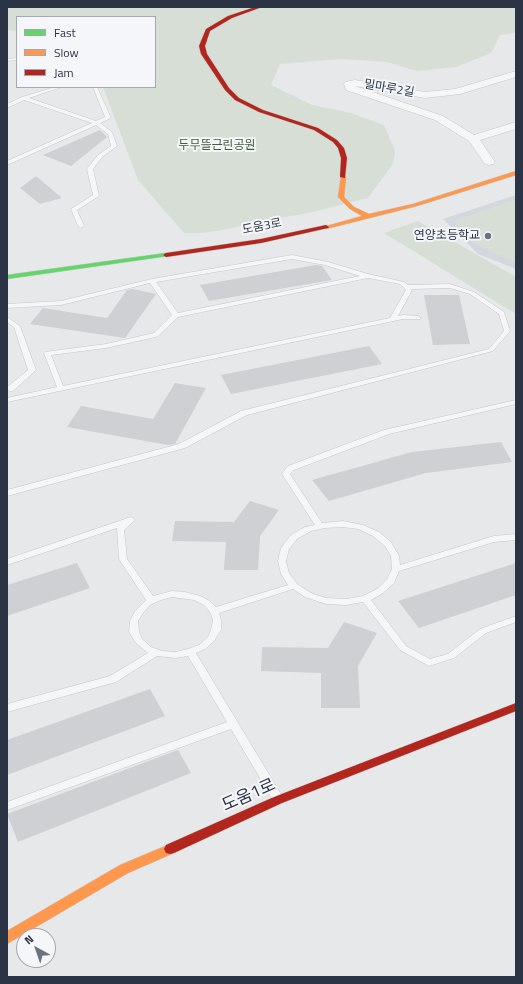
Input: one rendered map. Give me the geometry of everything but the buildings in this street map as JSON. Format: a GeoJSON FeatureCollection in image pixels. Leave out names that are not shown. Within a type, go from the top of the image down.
{"type":"FeatureCollection","features":[{"type":"Feature","properties":{"kind":"street"},"geometry":{"type":"LineString","coordinates":[[260,7],[230,17],[208,30],[202,46],[204,54],[228,89],[237,99],[261,111],[316,129],[335,141],[341,148],[344,158],[341,197],[352,208],[369,217]]}},
{"type":"Feature","properties":{"kind":"street","name":"밀마루2길"},"geometry":{"type":"LineString","coordinates":[[489,162],[473,139],[456,127],[439,118],[350,88],[349,84],[355,83],[425,95],[456,92],[516,74]]}},
{"type":"Feature","properties":{"kind":"street"},"geometry":{"type":"LineString","coordinates":[[473,139],[516,125]]}},
{"type":"Feature","properties":{"kind":"street","name":"도움3로"},"geometry":{"type":"LineString","coordinates":[[7,277],[261,241],[369,217],[415,205],[516,173]]}},
{"type":"Feature","properties":{"kind":"street","name":"도움1로"},"geometry":{"type":"LineString","coordinates":[[7,938],[124,869],[278,800],[516,707]]}},
{"type":"Feature","properties":{"kind":"lane"},"geometry":{"type":"LineString","coordinates":[[7,60],[10,62],[7,66]]}},
{"type":"Feature","properties":{"kind":"lane"},"geometry":{"type":"LineString","coordinates":[[7,106],[24,98],[57,88]]}},
{"type":"Feature","properties":{"kind":"lane"},"geometry":{"type":"LineString","coordinates":[[7,162],[108,118],[95,88]]}},
{"type":"Feature","properties":{"kind":"lane"},"geometry":{"type":"LineString","coordinates":[[24,98],[96,123],[110,133],[114,146],[100,156],[90,169],[96,196],[74,209],[81,226]]}},
{"type":"Feature","properties":{"kind":"lane"},"geometry":{"type":"LineString","coordinates":[[7,306],[61,302],[152,281],[292,257],[326,263],[368,276],[402,283],[407,287],[450,286],[472,293],[502,313],[507,331],[491,350],[244,413],[182,446],[7,493]]}},
{"type":"Feature","properties":{"kind":"lane"},"geometry":{"type":"LineString","coordinates":[[61,389],[47,354],[106,346],[156,335],[176,315],[368,276]]}},
{"type":"Feature","properties":{"kind":"lane"},"geometry":{"type":"LineString","coordinates":[[152,281],[176,315]]}},
{"type":"Feature","properties":{"kind":"lane"},"geometry":{"type":"LineString","coordinates":[[393,319],[409,290],[407,287]]}},
{"type":"Feature","properties":{"kind":"lane"},"geometry":{"type":"LineString","coordinates":[[7,319],[17,326],[32,370],[8,389],[10,400],[393,319],[418,318]]}},
{"type":"Feature","properties":{"kind":"lane"},"geometry":{"type":"LineString","coordinates":[[320,526],[286,474],[291,468],[387,432],[516,402]]}},
{"type":"Feature","properties":{"kind":"lane"},"geometry":{"type":"LineString","coordinates":[[7,562],[131,520],[120,529],[123,560],[152,601]]}},
{"type":"Feature","properties":{"kind":"lane"},"geometry":{"type":"LineString","coordinates":[[343,524],[360,527],[376,534],[388,544],[395,556],[396,569],[391,581],[380,591],[365,599],[346,602],[326,601],[308,595],[294,586],[285,574],[282,561],[285,548],[294,537],[308,529],[320,526],[343,524]]}},
{"type":"Feature","properties":{"kind":"lane"},"geometry":{"type":"LineString","coordinates":[[396,569],[494,539],[516,537]]}},
{"type":"Feature","properties":{"kind":"lane"},"geometry":{"type":"LineString","coordinates":[[214,611],[294,586]]}},
{"type":"Feature","properties":{"kind":"lane"},"geometry":{"type":"LineString","coordinates":[[172,594],[197,598],[207,603],[214,611],[217,625],[211,639],[202,647],[190,652],[176,655],[156,652],[148,649],[139,641],[134,632],[134,621],[139,612],[152,601],[172,594]]}},
{"type":"Feature","properties":{"kind":"lane"},"geometry":{"type":"LineString","coordinates":[[365,599],[403,648],[429,663],[451,656],[483,631],[516,619]]}},
{"type":"Feature","properties":{"kind":"lane"},"geometry":{"type":"LineString","coordinates":[[7,708],[113,679],[156,652]]}},
{"type":"Feature","properties":{"kind":"lane"},"geometry":{"type":"LineString","coordinates":[[190,652],[278,800]]}},
{"type":"Feature","properties":{"kind":"lane"},"geometry":{"type":"LineString","coordinates":[[7,806],[233,724]]}},
{"type":"Feature","properties":{"kind":"shaded area","name":"연양초등학교"},"geometry":{"type":"Polygon","coordinates":[[[516,195],[516,269],[478,254],[443,219],[516,195]]]}},
{"type":"Feature","properties":{"kind":"green space","name":"두무뜰근린공원"},"geometry":{"type":"Polygon","coordinates":[[[7,7],[516,7],[516,33],[500,35],[491,53],[456,67],[417,71],[387,62],[342,59],[280,64],[271,85],[312,105],[351,113],[384,125],[395,151],[393,164],[368,198],[309,213],[203,233],[184,233],[138,180],[103,88],[156,88],[156,16],[16,16],[16,31],[7,30],[7,7]]]}},
{"type":"Feature","properties":{"kind":"green space","name":"연양초등학교"},"geometry":{"type":"Polygon","coordinates":[[[516,199],[516,263],[471,242],[454,221],[516,199]]]}},
{"type":"Feature","properties":{"kind":"green space"},"geometry":{"type":"Polygon","coordinates":[[[418,221],[516,277],[516,314],[384,233],[418,221]]]}},
{"type":"Feature","properties":{"kind":"traffic: fast"},"geometry":{"type":"LineString","coordinates":[[7,277],[166,255]]}},
{"type":"Feature","properties":{"kind":"traffic: slow"},"geometry":{"type":"LineString","coordinates":[[326,227],[415,205],[516,173]]}},
{"type":"Feature","properties":{"kind":"traffic: slow"},"geometry":{"type":"LineString","coordinates":[[343,177],[341,197],[352,208],[369,217]]}},
{"type":"Feature","properties":{"kind":"traffic: slow"},"geometry":{"type":"LineString","coordinates":[[7,938],[124,869],[170,849]]}},
{"type":"Feature","properties":{"kind":"traffic: jam"},"geometry":{"type":"LineString","coordinates":[[260,7],[230,17],[208,30],[202,46],[204,54],[227,89],[237,99],[261,111],[316,129],[335,141],[341,148],[344,158],[343,177]]}},
{"type":"Feature","properties":{"kind":"traffic: jam"},"geometry":{"type":"LineString","coordinates":[[166,255],[261,241],[326,227]]}},
{"type":"Feature","properties":{"kind":"traffic: jam"},"geometry":{"type":"LineString","coordinates":[[170,849],[278,800],[516,707]]}},
{"type":"Feature","properties":{"kind":"place","name":"연양초등학교"},"geometry":{"type":"Point","coordinates":[488,236]}}]}
